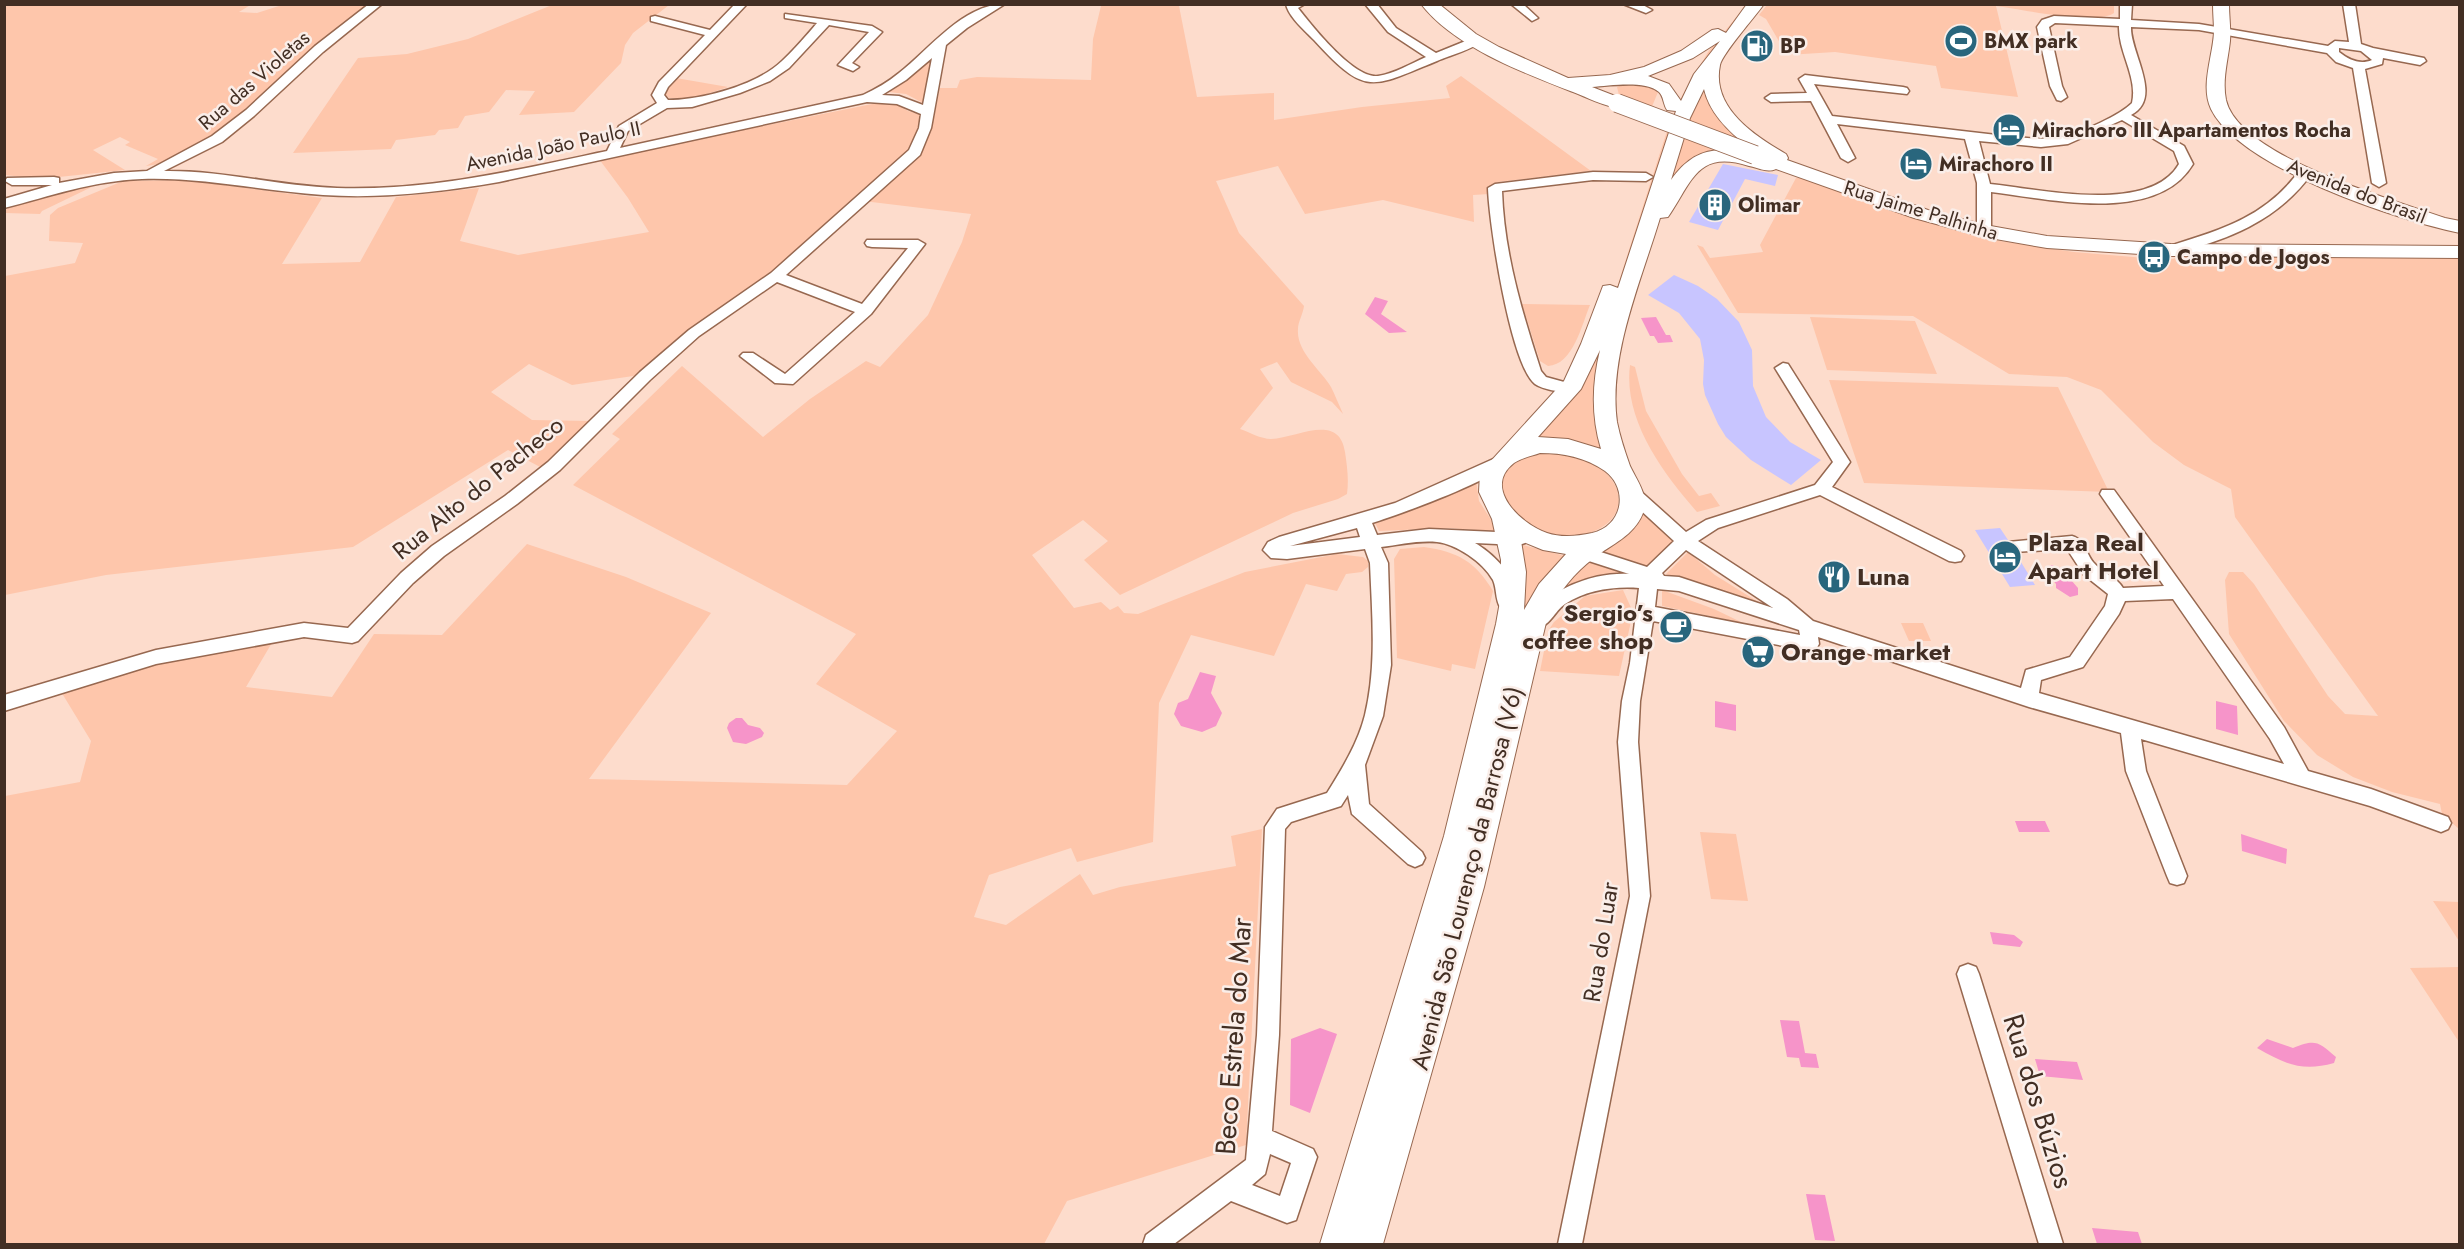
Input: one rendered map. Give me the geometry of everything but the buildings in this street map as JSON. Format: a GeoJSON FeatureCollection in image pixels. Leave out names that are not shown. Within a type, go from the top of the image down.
{"type":"FeatureCollection","features":[{"type":"Feature","properties":{"kind":"main road","name":"Rua Jaime Palhinha"},"geometry":{"type":"LineString","coordinates":[[1429,4],[1460,30],[1546,74],[1813,177],[1921,214],[1984,231],[2082,246],[2171,250],[2458,246]]}},
{"type":"Feature","properties":{"kind":"main road","name":"Avenida São Lourenço da Barrosa (V6)"},"geometry":{"type":"LineString","coordinates":[[1366,1245],[1469,887],[1518,631],[1516,532],[1493,502],[1491,477],[1504,459],[1569,389],[1582,370],[1660,133],[1695,65],[1741,4]]}},
{"type":"Feature","properties":{"kind":"main road"},"geometry":{"type":"LineString","coordinates":[[1629,488],[1614,455],[1606,429],[1603,394],[1606,366],[1614,335],[1681,118],[1711,62],[1756,4]]}},
{"type":"Feature","properties":{"kind":"main road","name":"Avenida do Brasil"},"geometry":{"type":"LineString","coordinates":[[2221,4],[2222,31],[2216,96],[2220,110],[2229,125],[2242,138],[2305,173],[2450,225],[2458,246]]}},
{"type":"Feature","properties":{"kind":"main road"},"geometry":{"type":"LineString","coordinates":[[1546,74],[1576,82],[1621,77],[1683,58],[1718,34]]}},
{"type":"Feature","properties":{"kind":"main road"},"geometry":{"type":"LineString","coordinates":[[1711,62],[1710,77],[1713,95],[1728,119],[1758,145],[1813,177]]}},
{"type":"Feature","properties":{"kind":"main road"},"geometry":{"type":"LineString","coordinates":[[1617,103],[1605,92],[1607,87],[1634,80],[1666,88],[1673,97],[1673,106]]}},
{"type":"Feature","properties":{"kind":"main road"},"geometry":{"type":"LineString","coordinates":[[1644,241],[1692,166],[1702,160],[1716,156],[1749,159],[1813,177]]}},
{"type":"Feature","properties":{"kind":"main road"},"geometry":{"type":"LineString","coordinates":[[1504,459],[1538,445],[1573,447],[1606,461],[1622,475],[1629,488]]}},
{"type":"Feature","properties":{"kind":"main road","name":"Avenida São Lourenço da Barrosa (V6)"},"geometry":{"type":"LineString","coordinates":[[1337,1245],[1518,631],[1543,597],[1571,548],[1607,537],[1616,532],[1628,518],[1632,501],[1629,488]]}},
{"type":"Feature","properties":{"kind":"main road"},"geometry":{"type":"LineString","coordinates":[[1516,532],[1571,548]]}},
{"type":"Feature","properties":{"kind":"street","name":"Rua das Violetas"},"geometry":{"type":"LineString","coordinates":[[149,174],[217,139],[319,49],[377,4]]}},
{"type":"Feature","properties":{"kind":"street"},"geometry":{"type":"LineString","coordinates":[[664,104],[658,95],[663,85],[742,4]]}},
{"type":"Feature","properties":{"kind":"street","name":"Avenida João Paulo II"},"geometry":{"type":"LineString","coordinates":[[80,181],[149,174],[229,179],[333,192],[390,193],[445,188],[867,98],[893,84],[941,42],[979,13],[1000,4]]}},
{"type":"Feature","properties":{"kind":"street"},"geometry":{"type":"LineString","coordinates":[[1370,4],[1392,30],[1433,56]]}},
{"type":"Feature","properties":{"kind":"street"},"geometry":{"type":"LineString","coordinates":[[1516,4],[1532,18]]}},
{"type":"Feature","properties":{"kind":"street"},"geometry":{"type":"LineString","coordinates":[[1628,4],[1646,10]]}},
{"type":"Feature","properties":{"kind":"street"},"geometry":{"type":"LineString","coordinates":[[1827,119],[2014,141],[2068,140],[2122,115],[2138,104],[2140,95],[2126,32],[2126,4]]}},
{"type":"Feature","properties":{"kind":"street"},"geometry":{"type":"LineString","coordinates":[[2349,4],[2355,45]]}},
{"type":"Feature","properties":{"kind":"street"},"geometry":{"type":"LineString","coordinates":[[1294,5],[1306,26],[1361,76],[1372,80],[1383,79],[1433,56],[1477,40]]}},
{"type":"Feature","properties":{"kind":"street"},"geometry":{"type":"LineString","coordinates":[[789,16],[872,29],[876,32],[844,65],[853,67]]}},
{"type":"Feature","properties":{"kind":"street"},"geometry":{"type":"LineString","coordinates":[[655,19],[713,34]]}},
{"type":"Feature","properties":{"kind":"street"},"geometry":{"type":"LineString","coordinates":[[2061,97],[2056,86],[2043,27],[2046,22],[2054,19],[2126,22],[2222,31],[2331,50],[2339,59],[2358,65],[2375,58]]}},
{"type":"Feature","properties":{"kind":"street"},"geometry":{"type":"LineString","coordinates":[[612,154],[623,129],[664,104],[688,104],[736,90],[766,78],[785,65],[826,21]]}},
{"type":"Feature","properties":{"kind":"street","name":"Rua Alto do Pacheco"},"geometry":{"type":"LineString","coordinates":[[4,703],[156,657],[304,630],[352,636],[407,578],[438,550],[511,500],[554,466],[645,376],[694,333],[776,276],[915,152],[925,128],[941,42]]}},
{"type":"Feature","properties":{"kind":"street"},"geometry":{"type":"LineString","coordinates":[[2331,50],[2338,45],[2355,45],[2375,58],[2422,66]]}},
{"type":"Feature","properties":{"kind":"street"},"geometry":{"type":"LineString","coordinates":[[2358,65],[2379,183]]}},
{"type":"Feature","properties":{"kind":"street"},"geometry":{"type":"LineString","coordinates":[[1848,158],[1805,79],[1903,91]]}},
{"type":"Feature","properties":{"kind":"street"},"geometry":{"type":"LineString","coordinates":[[1771,98],[1814,97]]}},
{"type":"Feature","properties":{"kind":"street"},"geometry":{"type":"LineString","coordinates":[[867,98],[899,100],[927,112]]}},
{"type":"Feature","properties":{"kind":"street"},"geometry":{"type":"LineString","coordinates":[[1986,188],[2076,198],[2127,199],[2144,195],[2179,176],[2186,164],[2179,150],[2122,115]]}},
{"type":"Feature","properties":{"kind":"street"},"geometry":{"type":"LineString","coordinates":[[1971,137],[1986,188],[1984,231]]}},
{"type":"Feature","properties":{"kind":"street"},"geometry":{"type":"LineString","coordinates":[[2171,250],[2245,225],[2286,198],[2305,173]]}},
{"type":"Feature","properties":{"kind":"street"},"geometry":{"type":"LineString","coordinates":[[1569,389],[1541,381],[1534,372],[1500,244],[1495,213],[1495,188],[1593,176],[1646,177]]}},
{"type":"Feature","properties":{"kind":"street"},"geometry":{"type":"LineString","coordinates":[[8,181],[80,181]]}},
{"type":"Feature","properties":{"kind":"street"},"geometry":{"type":"LineString","coordinates":[[4,204],[17,192],[17,186],[8,181]]}},
{"type":"Feature","properties":{"kind":"street"},"geometry":{"type":"LineString","coordinates":[[4,204],[80,181]]}},
{"type":"Feature","properties":{"kind":"street"},"geometry":{"type":"LineString","coordinates":[[748,356],[780,379],[788,380],[840,338],[896,278],[918,244],[872,243]]}},
{"type":"Feature","properties":{"kind":"street"},"geometry":{"type":"LineString","coordinates":[[776,276],[866,311]]}},
{"type":"Feature","properties":{"kind":"street"},"geometry":{"type":"LineString","coordinates":[[1429,535],[1458,542],[1483,558],[1499,575],[1518,631],[1558,599],[1593,585],[1649,577],[1685,541],[1712,524],[1821,489],[1842,462],[1783,368]]}},
{"type":"Feature","properties":{"kind":"street"},"geometry":{"type":"LineString","coordinates":[[1504,459],[1412,503],[1362,520],[1289,539],[1274,546],[1272,550],[1277,553],[1287,553],[1429,535],[1516,532]]}},
{"type":"Feature","properties":{"kind":"street"},"geometry":{"type":"LineString","coordinates":[[1629,488],[1685,541],[1781,604],[1808,627],[1810,644],[1645,612]]}},
{"type":"Feature","properties":{"kind":"street"},"geometry":{"type":"LineString","coordinates":[[1821,489],[1955,556]]}},
{"type":"Feature","properties":{"kind":"street"},"geometry":{"type":"LineString","coordinates":[[2108,494],[2277,733],[2302,779]]}},
{"type":"Feature","properties":{"kind":"street"},"geometry":{"type":"LineString","coordinates":[[1362,520],[1379,563],[1382,665],[1374,716],[1355,765],[1334,800],[1359,808],[1415,858]]}},
{"type":"Feature","properties":{"kind":"street"},"geometry":{"type":"LineString","coordinates":[[2014,546],[2072,542],[2091,571],[2112,584],[2117,595],[2117,602],[2113,609],[2076,662],[2033,675],[2029,699]]}},
{"type":"Feature","properties":{"kind":"street"},"geometry":{"type":"LineString","coordinates":[[1571,548],[1649,577],[1679,584],[2029,699],[2371,798],[2441,823]]}},
{"type":"Feature","properties":{"kind":"street","name":"Rua do Luar"},"geometry":{"type":"LineString","coordinates":[[1570,1245],[1640,896],[1628,742],[1631,701],[1639,663],[1649,577]]}},
{"type":"Feature","properties":{"kind":"street"},"geometry":{"type":"LineString","coordinates":[[2117,595],[2178,592]]}},
{"type":"Feature","properties":{"kind":"street"},"geometry":{"type":"LineString","coordinates":[[2130,729],[2136,771],[2177,876]]}},
{"type":"Feature","properties":{"kind":"street"},"geometry":{"type":"LineString","coordinates":[[1355,765],[1359,808]]}},
{"type":"Feature","properties":{"kind":"street","name":"Beco Estrela do Mar"},"geometry":{"type":"LineString","coordinates":[[1155,1245],[1257,1166],[1268,1035],[1275,828],[1278,820],[1284,815],[1334,800]]}},
{"type":"Feature","properties":{"kind":"street","name":"Rua dos Búzios"},"geometry":{"type":"LineString","coordinates":[[1968,974],[2051,1245]]}},
{"type":"Feature","properties":{"kind":"street"},"geometry":{"type":"LineString","coordinates":[[1229,1188],[1287,1211],[1305,1157],[1260,1138]]}},
{"type":"Feature","properties":{"kind":"shaded area"},"geometry":{"type":"Polygon","coordinates":[[[252,4],[239,12],[257,13],[282,5],[367,5],[292,68],[219,136],[160,164],[146,166],[158,159],[125,145],[130,142],[120,137],[93,150],[125,170],[40,179],[5,175],[5,5],[252,4]]]}},
{"type":"Feature","properties":{"kind":"shaded area"},"geometry":{"type":"Polygon","coordinates":[[[2114,4],[2114,13],[2091,18],[1996,6],[2018,97],[1941,88],[1936,66],[1835,52],[1787,55],[1766,19],[1759,15],[1767,5],[2114,4]]]}},
{"type":"Feature","properties":{"kind":"shaded area"},"geometry":{"type":"Polygon","coordinates":[[[552,5],[669,5],[633,33],[625,45],[621,63],[574,112],[519,115],[535,91],[506,90],[489,112],[465,116],[458,128],[439,130],[435,135],[396,140],[391,149],[293,153],[358,58],[407,54],[468,39],[552,5]]]}},
{"type":"Feature","properties":{"kind":"shaded area"},"geometry":{"type":"Polygon","coordinates":[[[1746,5],[1750,5],[1718,43],[1609,329],[1602,450],[1563,438],[1534,438],[1599,344],[1666,134],[1682,96],[1708,52],[1746,5]]]}},
{"type":"Feature","properties":{"kind":"shaded area"},"geometry":{"type":"Polygon","coordinates":[[[1101,6],[1179,6],[1197,97],[1274,93],[1274,120],[1362,107],[1450,98],[1446,86],[1461,76],[1591,171],[1498,182],[1493,185],[1489,194],[1473,195],[1474,222],[1383,200],[1305,214],[1278,166],[1216,181],[1239,233],[1304,306],[1298,337],[1305,353],[1331,387],[1343,414],[1332,402],[1291,382],[1277,362],[1260,369],[1273,388],[1240,429],[1267,439],[1316,430],[1335,433],[1341,440],[1345,452],[1347,494],[1293,513],[1120,595],[1084,560],[1108,541],[1083,520],[1032,555],[1074,608],[1101,602],[1110,610],[1118,606],[1124,613],[1138,614],[1245,572],[1337,554],[1363,557],[1368,561],[1368,567],[1362,572],[1346,574],[1337,591],[1306,584],[1274,656],[1191,635],[1159,703],[1153,842],[1077,862],[1071,848],[989,875],[974,917],[1006,925],[1080,874],[1093,895],[1120,887],[1236,866],[1231,836],[1262,829],[1246,1145],[1067,1201],[1044,1244],[5,1244],[5,796],[80,782],[91,741],[60,690],[108,675],[273,641],[246,687],[332,697],[374,634],[442,635],[527,544],[626,577],[711,613],[589,779],[847,785],[897,731],[816,684],[856,634],[573,485],[620,439],[612,434],[682,366],[763,437],[810,399],[866,361],[880,367],[928,315],[962,242],[971,214],[855,200],[786,261],[731,303],[685,333],[640,375],[572,385],[529,364],[491,392],[532,420],[591,421],[542,468],[508,450],[353,547],[106,575],[5,595],[5,276],[75,263],[83,243],[49,241],[50,215],[58,208],[123,181],[186,180],[322,198],[282,264],[360,262],[396,197],[479,188],[460,241],[518,255],[649,232],[628,198],[599,159],[882,102],[896,103],[908,111],[934,118],[940,88],[957,88],[960,80],[977,77],[1091,80],[1093,39],[1101,6]]]}},
{"type":"Feature","properties":{"kind":"shaded area"},"geometry":{"type":"Polygon","coordinates":[[[932,55],[923,103],[906,94],[889,92],[932,55]]]}},
{"type":"Feature","properties":{"kind":"shaded area"},"geometry":{"type":"Polygon","coordinates":[[[676,78],[728,87],[695,98],[669,98],[664,93],[676,78]]]}},
{"type":"Feature","properties":{"kind":"shaded area"},"geometry":{"type":"Polygon","coordinates":[[[1627,83],[1655,88],[1658,92],[1651,109],[1619,95],[1617,87],[1627,83]]]}},
{"type":"Feature","properties":{"kind":"shaded area"},"geometry":{"type":"Polygon","coordinates":[[[1703,89],[1715,111],[1751,143],[1693,157],[1686,162],[1666,190],[1690,116],[1703,89]]]}},
{"type":"Feature","properties":{"kind":"shaded area"},"geometry":{"type":"Polygon","coordinates":[[[1796,178],[1803,178],[1914,218],[2000,241],[2074,252],[2169,260],[2179,257],[2459,257],[2459,829],[2442,814],[2440,804],[2392,792],[2353,777],[2317,755],[2284,721],[2229,634],[2225,580],[2229,572],[2243,572],[2254,584],[2328,696],[2345,714],[2378,716],[2235,517],[2231,489],[2184,465],[2153,442],[2101,390],[2067,377],[2009,374],[1913,316],[1738,313],[1697,245],[1703,247],[1710,258],[1763,252],[1760,245],[1796,178]]]}},
{"type":"Feature","properties":{"kind":"shaded area"},"geometry":{"type":"Polygon","coordinates":[[[102,182],[40,214],[5,213],[5,210],[22,202],[102,182]]]}},
{"type":"Feature","properties":{"kind":"shaded area"},"geometry":{"type":"Polygon","coordinates":[[[1375,297],[1388,301],[1381,314],[1407,332],[1389,333],[1365,314],[1375,297]]]}},
{"type":"Feature","properties":{"kind":"shaded area"},"geometry":{"type":"Polygon","coordinates":[[[1522,304],[1590,305],[1570,351],[1557,364],[1548,366],[1540,361],[1522,304]]]}},
{"type":"Feature","properties":{"kind":"shaded area"},"geometry":{"type":"Polygon","coordinates":[[[1656,317],[1666,335],[1670,335],[1673,342],[1658,343],[1654,336],[1650,336],[1641,318],[1656,317]]]}},
{"type":"Feature","properties":{"kind":"shaded area"},"geometry":{"type":"Polygon","coordinates":[[[1810,317],[1915,321],[1937,374],[1827,370],[1810,317]]]}},
{"type":"Feature","properties":{"kind":"shaded area"},"geometry":{"type":"Polygon","coordinates":[[[1630,365],[1635,367],[1646,411],[1682,474],[1699,496],[1711,493],[1720,506],[1697,512],[1659,463],[1639,425],[1633,406],[1629,386],[1630,365]]]}},
{"type":"Feature","properties":{"kind":"shaded area"},"geometry":{"type":"Polygon","coordinates":[[[1829,380],[2058,387],[2109,492],[1864,483],[1829,380]]]}},
{"type":"Feature","properties":{"kind":"shaded area"},"geometry":{"type":"Polygon","coordinates":[[[1551,452],[1588,460],[1608,475],[1615,485],[1618,494],[1616,513],[1601,528],[1589,533],[1563,536],[1540,530],[1521,519],[1507,504],[1501,488],[1505,472],[1521,459],[1551,452]]]}},
{"type":"Feature","properties":{"kind":"shaded area"},"geometry":{"type":"Polygon","coordinates":[[[1476,480],[1479,501],[1499,532],[1449,528],[1379,531],[1375,523],[1421,507],[1476,480]]]}},
{"type":"Feature","properties":{"kind":"shaded area"},"geometry":{"type":"Polygon","coordinates":[[[1641,511],[1673,541],[1646,567],[1603,553],[1602,549],[1621,539],[1631,530],[1641,511]]]}},
{"type":"Feature","properties":{"kind":"shaded area"},"geometry":{"type":"Polygon","coordinates":[[[1519,544],[1569,557],[1553,571],[1354,1244],[1347,1244],[1401,1067],[1519,544]]]}},
{"type":"Feature","properties":{"kind":"shaded area"},"geometry":{"type":"Polygon","coordinates":[[[1424,547],[1456,555],[1472,565],[1493,591],[1475,669],[1452,664],[1451,671],[1397,658],[1394,559],[1400,549],[1424,547]]]}},
{"type":"Feature","properties":{"kind":"shaded area"},"geometry":{"type":"Polygon","coordinates":[[[1688,552],[1715,575],[1763,605],[1666,574],[1688,552]]]}},
{"type":"Feature","properties":{"kind":"shaded area"},"geometry":{"type":"Polygon","coordinates":[[[1585,561],[1625,574],[1596,577],[1557,593],[1585,561]]]}},
{"type":"Feature","properties":{"kind":"shaded area"},"geometry":{"type":"Polygon","coordinates":[[[2051,565],[2065,569],[2078,588],[2078,595],[2070,597],[2056,588],[2056,584],[2046,572],[2051,565]]]}},
{"type":"Feature","properties":{"kind":"shaded area"},"geometry":{"type":"Polygon","coordinates":[[[1623,590],[1633,612],[1619,676],[1540,671],[1548,631],[1554,622],[1585,596],[1623,590]]]}},
{"type":"Feature","properties":{"kind":"shaded area"},"geometry":{"type":"Polygon","coordinates":[[[1662,590],[1714,609],[1743,623],[1662,606],[1662,590]]]}},
{"type":"Feature","properties":{"kind":"shaded area"},"geometry":{"type":"Polygon","coordinates":[[[1901,623],[1923,623],[1931,641],[1909,641],[1901,623]]]}},
{"type":"Feature","properties":{"kind":"shaded area"},"geometry":{"type":"Polygon","coordinates":[[[1200,672],[1216,676],[1211,693],[1222,713],[1216,726],[1202,732],[1181,726],[1174,714],[1178,703],[1188,699],[1200,672]]]}},
{"type":"Feature","properties":{"kind":"shaded area"},"geometry":{"type":"Polygon","coordinates":[[[1715,701],[1736,705],[1736,731],[1715,727],[1715,701]]]}},
{"type":"Feature","properties":{"kind":"shaded area"},"geometry":{"type":"Polygon","coordinates":[[[2216,701],[2237,706],[2238,735],[2216,729],[2216,701]]]}},
{"type":"Feature","properties":{"kind":"shaded area"},"geometry":{"type":"Polygon","coordinates":[[[736,718],[742,718],[748,725],[760,728],[764,733],[762,737],[746,744],[733,742],[727,728],[729,723],[736,718]]]}},
{"type":"Feature","properties":{"kind":"shaded area"},"geometry":{"type":"Polygon","coordinates":[[[2015,821],[2045,821],[2050,832],[2019,832],[2015,821]]]}},
{"type":"Feature","properties":{"kind":"shaded area"},"geometry":{"type":"Polygon","coordinates":[[[1700,832],[1736,834],[1748,901],[1711,899],[1700,832]]]}},
{"type":"Feature","properties":{"kind":"shaded area"},"geometry":{"type":"Polygon","coordinates":[[[2241,834],[2287,849],[2286,864],[2242,851],[2241,834]]]}},
{"type":"Feature","properties":{"kind":"shaded area"},"geometry":{"type":"Polygon","coordinates":[[[2433,901],[2459,902],[2459,941],[2433,901]]]}},
{"type":"Feature","properties":{"kind":"shaded area"},"geometry":{"type":"Polygon","coordinates":[[[1990,932],[2014,935],[2023,942],[2020,947],[1993,944],[1990,932]]]}},
{"type":"Feature","properties":{"kind":"shaded area"},"geometry":{"type":"Polygon","coordinates":[[[2460,967],[2459,1042],[2410,968],[2460,967]]]}},
{"type":"Feature","properties":{"kind":"shaded area"},"geometry":{"type":"Polygon","coordinates":[[[1780,1020],[1799,1021],[1805,1053],[1816,1054],[1819,1068],[1801,1067],[1799,1058],[1787,1057],[1780,1020]]]}},
{"type":"Feature","properties":{"kind":"shaded area"},"geometry":{"type":"Polygon","coordinates":[[[1320,1028],[1337,1034],[1310,1113],[1290,1105],[1291,1039],[1320,1028]]]}},
{"type":"Feature","properties":{"kind":"shaded area"},"geometry":{"type":"Polygon","coordinates":[[[2267,1039],[2293,1048],[2306,1043],[2316,1043],[2336,1057],[2334,1063],[2323,1066],[2294,1065],[2257,1048],[2267,1039]]]}},
{"type":"Feature","properties":{"kind":"shaded area"},"geometry":{"type":"Polygon","coordinates":[[[2035,1059],[2077,1062],[2083,1080],[2040,1076],[2035,1059]]]}},
{"type":"Feature","properties":{"kind":"shaded area"},"geometry":{"type":"Polygon","coordinates":[[[1806,1194],[1825,1195],[1835,1241],[1815,1240],[1806,1194]]]}},
{"type":"Feature","properties":{"kind":"shaded area"},"geometry":{"type":"Polygon","coordinates":[[[2092,1228],[2138,1232],[2142,1244],[2097,1244],[2092,1228]]]}},
{"type":"Feature","properties":{"kind":"place","name":"BMX park"},"geometry":{"type":"Point","coordinates":[1961,41]}},
{"type":"Feature","properties":{"kind":"place","name":"BP"},"geometry":{"type":"Point","coordinates":[1757,46]}},
{"type":"Feature","properties":{"kind":"place","name":"Mirachoro III Apartamentos Rocha"},"geometry":{"type":"Point","coordinates":[2009,130]}},
{"type":"Feature","properties":{"kind":"place","name":"Mirachoro II"},"geometry":{"type":"Point","coordinates":[1916,164]}},
{"type":"Feature","properties":{"kind":"place","name":"Olimar"},"geometry":{"type":"Point","coordinates":[1715,205]}},
{"type":"Feature","properties":{"kind":"place","name":"Campo de Jogos"},"geometry":{"type":"Point","coordinates":[2154,257]}},
{"type":"Feature","properties":{"kind":"place","name":"Plaza Real Apart Hotel"},"geometry":{"type":"Point","coordinates":[2005,557]}},
{"type":"Feature","properties":{"kind":"place","name":"Luna"},"geometry":{"type":"Point","coordinates":[1834,577]}},
{"type":"Feature","properties":{"kind":"place","name":"Sergio’s coffee shop"},"geometry":{"type":"Point","coordinates":[1676,627]}},
{"type":"Feature","properties":{"kind":"place","name":"Orange market"},"geometry":{"type":"Point","coordinates":[1758,652]}}]}
